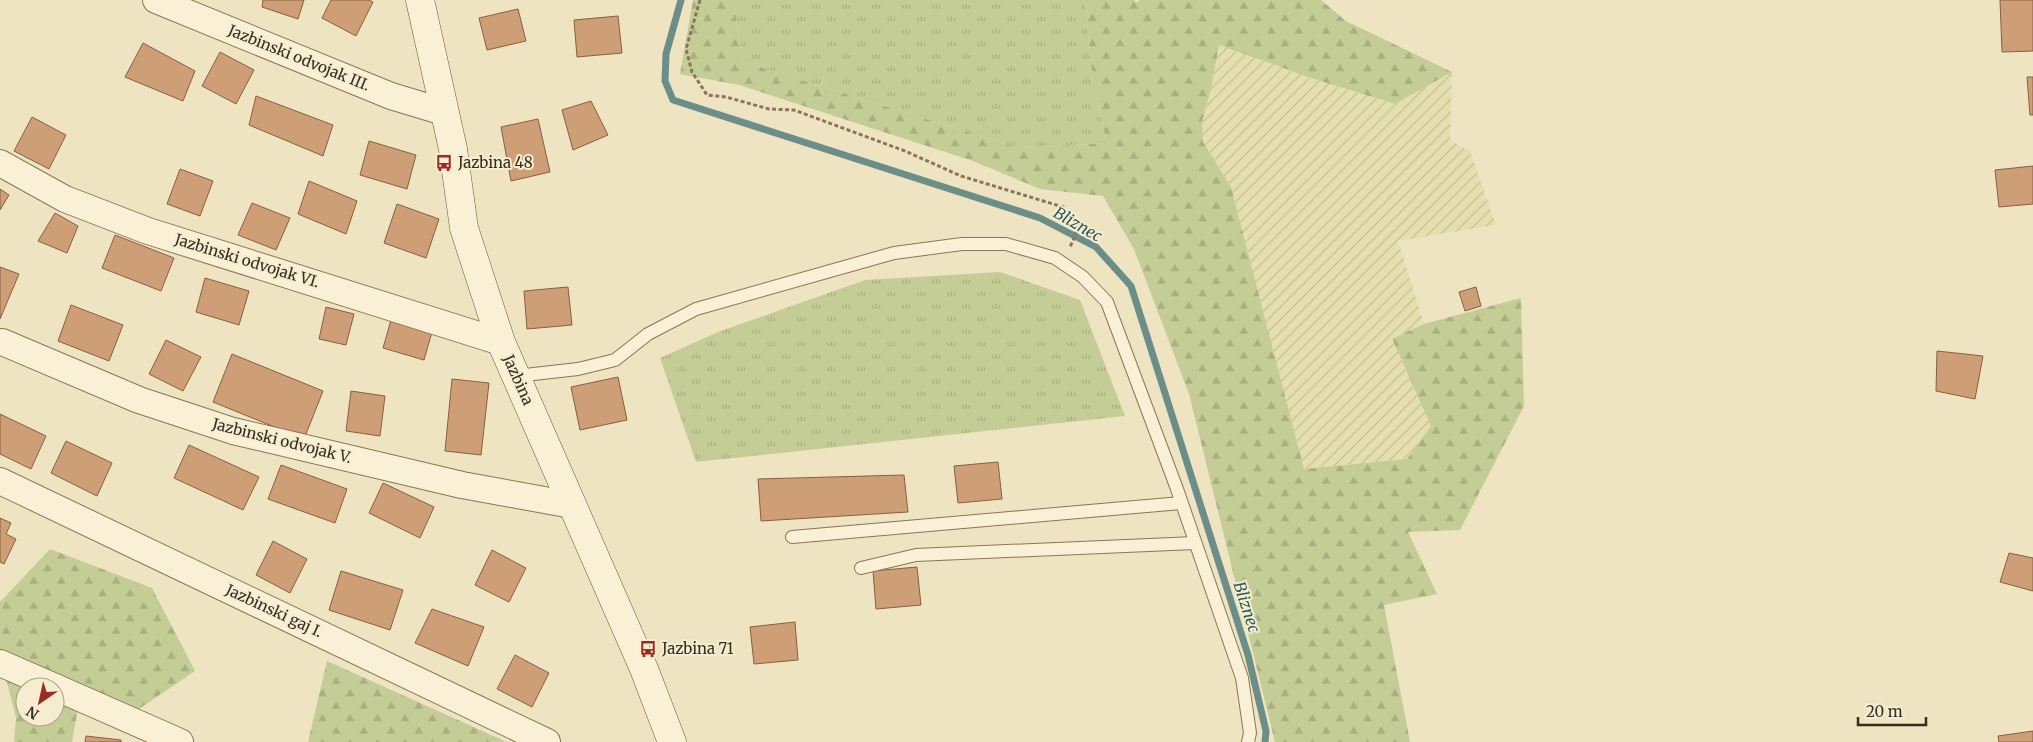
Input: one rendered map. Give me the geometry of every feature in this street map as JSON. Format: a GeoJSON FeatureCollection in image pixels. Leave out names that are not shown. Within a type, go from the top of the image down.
{"type":"FeatureCollection","features":[{"type":"Feature","properties":{"kind":"street","name":"Jazbinski odvojak III."},"geometry":{"type":"LineString","coordinates":[[156,0],[391,96],[444,112]]}},
{"type":"Feature","properties":{"kind":"street","name":"Jazbina"},"geometry":{"type":"LineString","coordinates":[[420,0],[453,149],[464,228],[501,342],[644,669],[672,742]]}},
{"type":"Feature","properties":{"kind":"street","name":"Jazbinski odvojak VI."},"geometry":{"type":"LineString","coordinates":[[0,162],[65,199],[148,231],[501,342]]}},
{"type":"Feature","properties":{"kind":"street","name":"Jazbinski odvojak V."},"geometry":{"type":"LineString","coordinates":[[2,342],[139,400],[233,431],[462,485],[572,505]]}},
{"type":"Feature","properties":{"kind":"street","name":"Jazbinski gaj I."},"geometry":{"type":"LineString","coordinates":[[0,481],[546,742]]}},
{"type":"Feature","properties":{"kind":"street"},"geometry":{"type":"LineString","coordinates":[[0,663],[32,677]]}},
{"type":"Feature","properties":{"kind":"street"},"geometry":{"type":"LineString","coordinates":[[65,691],[180,742]]}},
{"type":"Feature","properties":{"kind":"lane"},"geometry":{"type":"LineString","coordinates":[[516,376],[578,369],[615,360],[648,334],[696,309],[894,253],[962,244],[1006,244],[1055,258],[1083,277],[1107,302],[1181,503],[1242,678],[1250,733],[1248,742]]}},
{"type":"Feature","properties":{"kind":"lane"},"geometry":{"type":"LineString","coordinates":[[792,537],[1181,503]]}},
{"type":"Feature","properties":{"kind":"lane"},"geometry":{"type":"LineString","coordinates":[[861,568],[916,555],[1195,542]]}},
{"type":"Feature","properties":{"kind":"path"},"geometry":{"type":"LineString","coordinates":[[700,0],[686,49],[692,72],[707,95],[769,109],[794,110],[904,151],[961,176],[1063,207],[1079,226],[1070,245]]}},
{"type":"Feature","properties":{"kind":"shaded area"},"geometry":{"type":"Polygon","coordinates":[[[1219,45],[1314,79],[1395,104],[1452,72],[1450,140],[1470,151],[1496,225],[1398,241],[1424,324],[1392,340],[1431,426],[1407,459],[1304,469],[1231,187],[1203,142],[1202,122],[1211,89],[1219,45]]]}},
{"type":"Feature","properties":{"kind":"green space"},"geometry":{"type":"Polygon","coordinates":[[[693,0],[733,0],[744,62],[1019,148],[1107,143],[1093,84],[1085,0],[1134,0],[1136,3],[1140,0],[1321,0],[1346,21],[1452,72],[1395,104],[1314,79],[1219,45],[1211,89],[1202,122],[1203,142],[1231,187],[1304,469],[1407,459],[1431,426],[1392,339],[1424,324],[1521,298],[1524,406],[1460,530],[1408,532],[1437,594],[1384,605],[1410,742],[1275,742],[1189,394],[1134,249],[1103,196],[1040,189],[973,161],[739,85],[680,74],[693,0]]]}},
{"type":"Feature","properties":{"kind":"green space"},"geometry":{"type":"Polygon","coordinates":[[[733,0],[1085,0],[1093,84],[1107,143],[1019,148],[744,62],[733,0]]]}},
{"type":"Feature","properties":{"kind":"green space"},"geometry":{"type":"Polygon","coordinates":[[[1000,272],[1080,300],[1125,416],[696,462],[660,358],[718,332],[865,280],[1000,272]]]}},
{"type":"Feature","properties":{"kind":"green space"},"geometry":{"type":"Polygon","coordinates":[[[50,549],[152,588],[195,671],[133,713],[82,686],[72,742],[14,742],[15,727],[65,727],[65,677],[15,677],[15,714],[0,655],[0,602],[50,549]]]}},
{"type":"Feature","properties":{"kind":"green space"},"geometry":{"type":"Polygon","coordinates":[[[327,661],[498,738],[506,742],[308,742],[327,661]]]}},
{"type":"Feature","properties":{"kind":"building"},"geometry":{"type":"Polygon","coordinates":[[[263,0],[304,0],[298,19],[262,7],[263,0]]]}},
{"type":"Feature","properties":{"kind":"building"},"geometry":{"type":"Polygon","coordinates":[[[331,0],[369,0],[373,2],[356,36],[322,18],[331,0]]]}},
{"type":"Feature","properties":{"kind":"building"},"geometry":{"type":"Polygon","coordinates":[[[2000,0],[2033,0],[2033,51],[2002,52],[2000,0]]]}},
{"type":"Feature","properties":{"kind":"building"},"geometry":{"type":"Polygon","coordinates":[[[518,9],[526,41],[487,50],[479,18],[518,9]]]}},
{"type":"Feature","properties":{"kind":"building"},"geometry":{"type":"Polygon","coordinates":[[[618,16],[622,53],[577,57],[574,20],[618,16]]]}},
{"type":"Feature","properties":{"kind":"building"},"geometry":{"type":"Polygon","coordinates":[[[143,43],[195,71],[183,101],[125,77],[143,43]]]}},
{"type":"Feature","properties":{"kind":"building"},"geometry":{"type":"Polygon","coordinates":[[[220,52],[254,70],[236,104],[202,86],[220,52]]]}},
{"type":"Feature","properties":{"kind":"building"},"geometry":{"type":"Polygon","coordinates":[[[2027,77],[2033,77],[2033,115],[2030,115],[2027,77]]]}},
{"type":"Feature","properties":{"kind":"building"},"geometry":{"type":"Polygon","coordinates":[[[256,96],[333,125],[323,156],[249,125],[256,96]]]}},
{"type":"Feature","properties":{"kind":"building"},"geometry":{"type":"Polygon","coordinates":[[[591,101],[608,135],[573,150],[562,110],[591,101]]]}},
{"type":"Feature","properties":{"kind":"building"},"geometry":{"type":"Polygon","coordinates":[[[32,117],[66,135],[49,169],[14,151],[32,117]]]}},
{"type":"Feature","properties":{"kind":"building"},"geometry":{"type":"Polygon","coordinates":[[[538,119],[550,172],[511,181],[501,127],[538,119]]]}},
{"type":"Feature","properties":{"kind":"building"},"geometry":{"type":"Polygon","coordinates":[[[369,141],[416,155],[407,189],[360,175],[369,141]]]}},
{"type":"Feature","properties":{"kind":"building"},"geometry":{"type":"Polygon","coordinates":[[[2033,166],[2033,204],[1999,207],[1995,170],[2033,166]]]}},
{"type":"Feature","properties":{"kind":"building"},"geometry":{"type":"Polygon","coordinates":[[[180,169],[213,181],[200,216],[167,204],[180,169]]]}},
{"type":"Feature","properties":{"kind":"building"},"geometry":{"type":"Polygon","coordinates":[[[309,181],[357,201],[346,234],[298,214],[309,181]]]}},
{"type":"Feature","properties":{"kind":"building"},"geometry":{"type":"Polygon","coordinates":[[[0,189],[9,195],[0,210],[0,189]]]}},
{"type":"Feature","properties":{"kind":"building"},"geometry":{"type":"Polygon","coordinates":[[[252,203],[290,218],[276,250],[238,235],[252,203]]]}},
{"type":"Feature","properties":{"kind":"building"},"geometry":{"type":"Polygon","coordinates":[[[397,204],[439,219],[426,258],[384,243],[397,204]]]}},
{"type":"Feature","properties":{"kind":"building"},"geometry":{"type":"Polygon","coordinates":[[[55,213],[78,226],[67,253],[38,241],[55,213]]]}},
{"type":"Feature","properties":{"kind":"building"},"geometry":{"type":"Polygon","coordinates":[[[115,235],[174,258],[161,291],[102,268],[115,235]]]}},
{"type":"Feature","properties":{"kind":"building"},"geometry":{"type":"Polygon","coordinates":[[[0,267],[19,274],[0,319],[0,267]]]}},
{"type":"Feature","properties":{"kind":"building"},"geometry":{"type":"Polygon","coordinates":[[[205,278],[249,291],[239,325],[196,312],[205,278]]]}},
{"type":"Feature","properties":{"kind":"building"},"geometry":{"type":"Polygon","coordinates":[[[568,287],[572,325],[527,329],[524,291],[568,287]]]}},
{"type":"Feature","properties":{"kind":"building"},"geometry":{"type":"Polygon","coordinates":[[[1476,287],[1481,306],[1465,311],[1459,292],[1476,287]]]}},
{"type":"Feature","properties":{"kind":"building"},"geometry":{"type":"Polygon","coordinates":[[[71,305],[123,325],[109,361],[58,341],[71,305]]]}},
{"type":"Feature","properties":{"kind":"building"},"geometry":{"type":"Polygon","coordinates":[[[326,307],[354,314],[346,345],[319,339],[326,307]]]}},
{"type":"Feature","properties":{"kind":"building"},"geometry":{"type":"Polygon","coordinates":[[[391,320],[432,332],[424,360],[383,348],[391,320]]]}},
{"type":"Feature","properties":{"kind":"building"},"geometry":{"type":"Polygon","coordinates":[[[166,340],[201,357],[183,391],[149,374],[166,340]]]}},
{"type":"Feature","properties":{"kind":"building"},"geometry":{"type":"Polygon","coordinates":[[[1937,351],[1983,356],[1975,399],[1936,391],[1937,351]]]}},
{"type":"Feature","properties":{"kind":"building"},"geometry":{"type":"Polygon","coordinates":[[[232,354],[323,391],[304,439],[213,402],[232,354]]]}},
{"type":"Feature","properties":{"kind":"building"},"geometry":{"type":"Polygon","coordinates":[[[618,377],[627,420],[580,430],[571,387],[618,377]]]}},
{"type":"Feature","properties":{"kind":"building"},"geometry":{"type":"Polygon","coordinates":[[[452,379],[489,383],[481,455],[445,451],[452,379]]]}},
{"type":"Feature","properties":{"kind":"building"},"geometry":{"type":"Polygon","coordinates":[[[351,391],[385,396],[380,436],[346,431],[351,391]]]}},
{"type":"Feature","properties":{"kind":"building"},"geometry":{"type":"Polygon","coordinates":[[[0,414],[46,436],[31,469],[0,454],[0,414]]]}},
{"type":"Feature","properties":{"kind":"building"},"geometry":{"type":"Polygon","coordinates":[[[66,441],[112,463],[97,496],[51,473],[66,441]]]}},
{"type":"Feature","properties":{"kind":"building"},"geometry":{"type":"Polygon","coordinates":[[[189,445],[259,477],[243,510],[174,478],[189,445]]]}},
{"type":"Feature","properties":{"kind":"building"},"geometry":{"type":"Polygon","coordinates":[[[998,462],[1002,499],[958,503],[954,466],[998,462]]]}},
{"type":"Feature","properties":{"kind":"building"},"geometry":{"type":"Polygon","coordinates":[[[281,465],[347,489],[335,523],[268,499],[281,465]]]}},
{"type":"Feature","properties":{"kind":"building"},"geometry":{"type":"Polygon","coordinates":[[[904,475],[908,512],[761,521],[758,479],[904,475]]]}},
{"type":"Feature","properties":{"kind":"building"},"geometry":{"type":"Polygon","coordinates":[[[383,483],[434,507],[420,538],[369,513],[383,483]]]}},
{"type":"Feature","properties":{"kind":"building"},"geometry":{"type":"Polygon","coordinates":[[[0,518],[11,523],[6,534],[16,539],[4,564],[0,562],[0,518]]]}},
{"type":"Feature","properties":{"kind":"building"},"geometry":{"type":"Polygon","coordinates":[[[273,541],[307,559],[290,593],[256,575],[273,541]]]}},
{"type":"Feature","properties":{"kind":"building"},"geometry":{"type":"Polygon","coordinates":[[[492,550],[526,568],[509,602],[475,585],[492,550]]]}},
{"type":"Feature","properties":{"kind":"building"},"geometry":{"type":"Polygon","coordinates":[[[2009,553],[2033,558],[2033,591],[2000,582],[2009,553]]]}},
{"type":"Feature","properties":{"kind":"building"},"geometry":{"type":"Polygon","coordinates":[[[917,567],[921,605],[876,609],[873,571],[917,567]]]}},
{"type":"Feature","properties":{"kind":"building"},"geometry":{"type":"Polygon","coordinates":[[[341,571],[403,590],[390,630],[329,610],[341,571]]]}},
{"type":"Feature","properties":{"kind":"building"},"geometry":{"type":"Polygon","coordinates":[[[432,609],[484,627],[468,666],[415,643],[432,609]]]}},
{"type":"Feature","properties":{"kind":"building"},"geometry":{"type":"Polygon","coordinates":[[[795,622],[798,660],[754,664],[750,627],[795,622]]]}},
{"type":"Feature","properties":{"kind":"building"},"geometry":{"type":"Polygon","coordinates":[[[515,655],[549,673],[532,707],[497,689],[515,655]]]}},
{"type":"Feature","properties":{"kind":"building"},"geometry":{"type":"Polygon","coordinates":[[[2033,731],[2033,742],[1999,742],[1998,736],[2033,731]]]}},
{"type":"Feature","properties":{"kind":"building"},"geometry":{"type":"Polygon","coordinates":[[[86,736],[121,740],[121,742],[85,742],[86,736]]]}},
{"type":"Feature","properties":{"kind":"waterway","name":"Bliznec"},"geometry":{"type":"LineString","coordinates":[[681,0],[666,54],[665,81],[673,100],[1040,218],[1096,247],[1131,286],[1248,655],[1266,731],[1265,742]]}},
{"type":"Feature","properties":{"kind":"place","name":"Jazbina 48"},"geometry":{"type":"Point","coordinates":[444,163]}},
{"type":"Feature","properties":{"kind":"place","name":"Jazbina 71"},"geometry":{"type":"Point","coordinates":[648,649]}}]}
